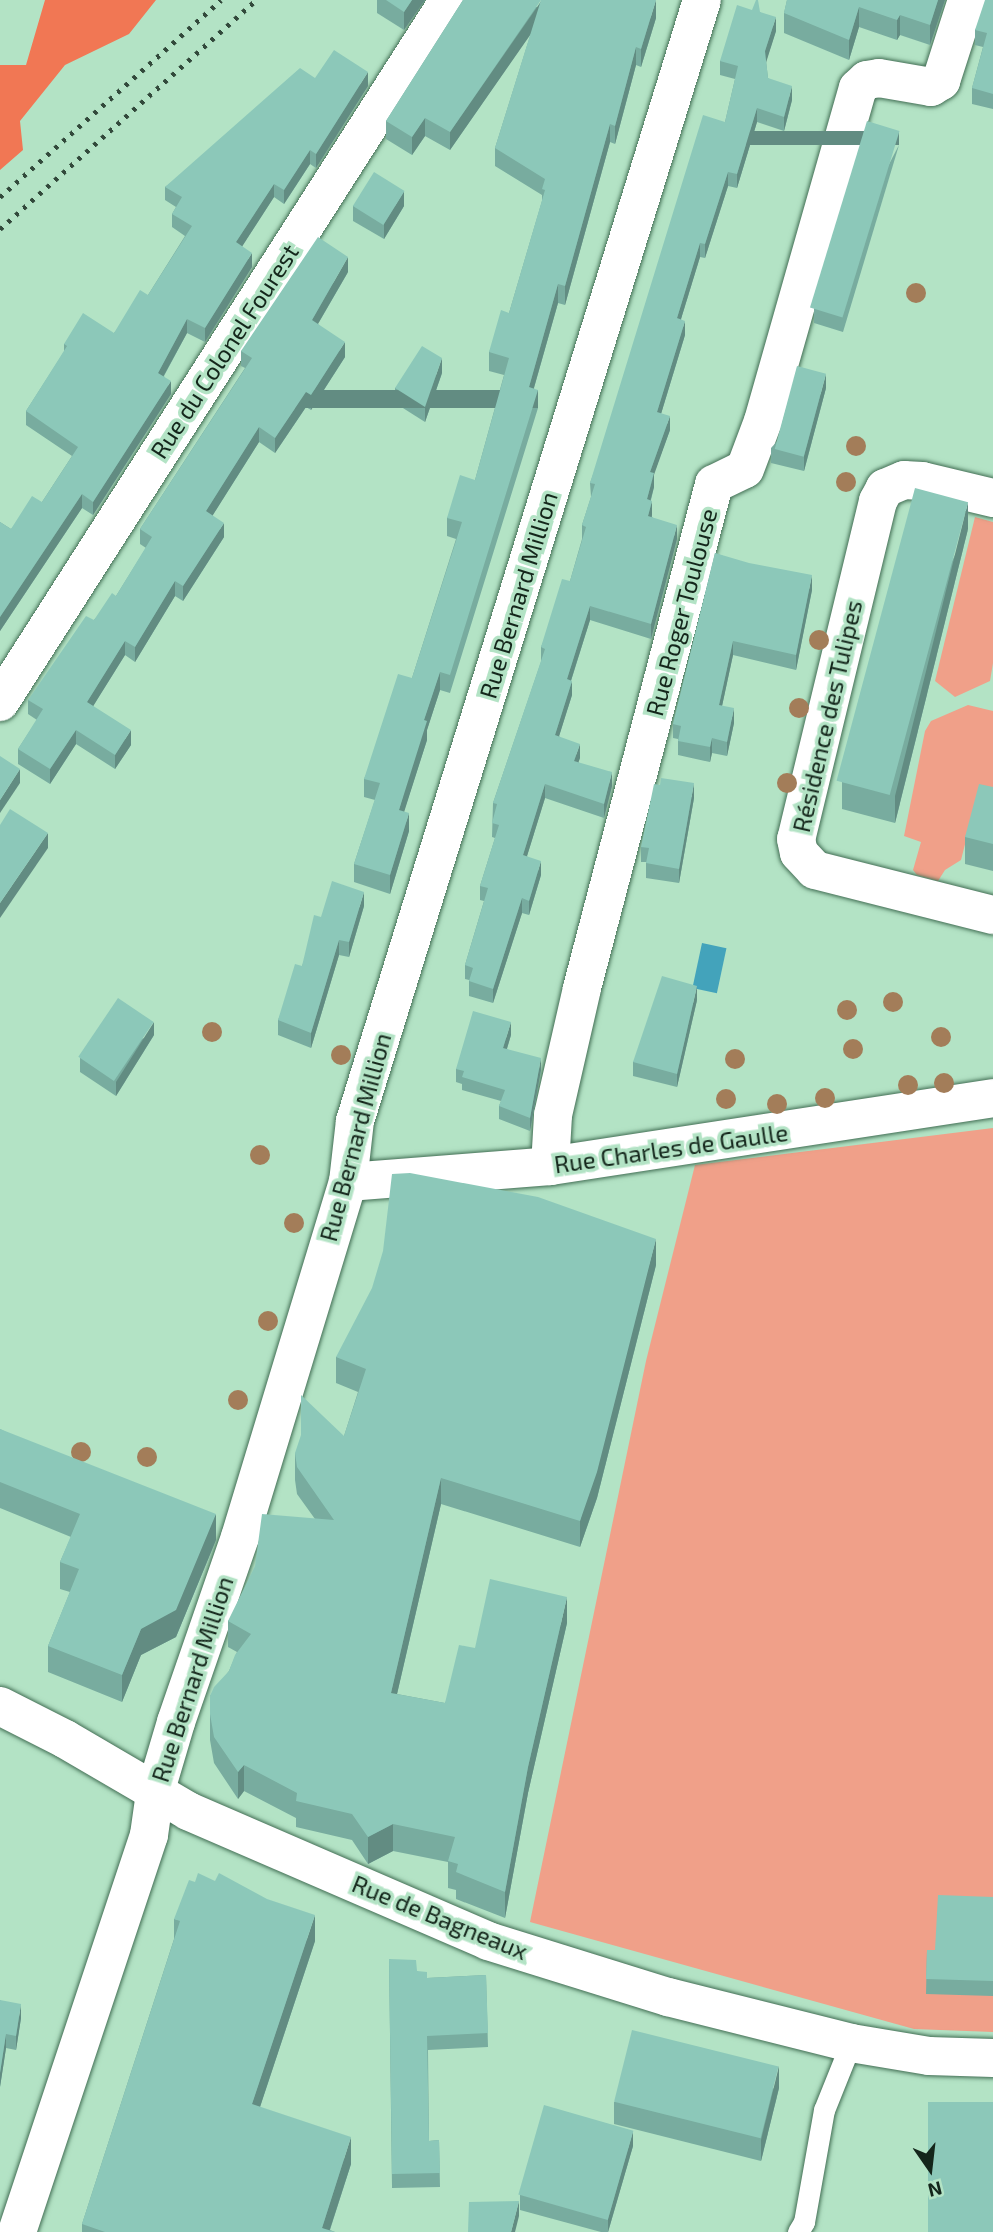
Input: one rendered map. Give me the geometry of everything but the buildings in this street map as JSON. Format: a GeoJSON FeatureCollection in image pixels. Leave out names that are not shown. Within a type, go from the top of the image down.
{"type":"FeatureCollection","features":[{"type":"Feature","properties":{"kind":"street","name":"Rue du Colonel Fourest"},"geometry":{"type":"LineString","coordinates":[[0,702],[449,0]]}},
{"type":"Feature","properties":{"kind":"street","name":"Rue Bernard Million"},"geometry":{"type":"LineString","coordinates":[[17,2232],[149,1835],[155,1793],[240,1537],[348,1182],[355,1121],[702,0]]}},
{"type":"Feature","properties":{"kind":"street","name":"Rue Roger Toulouse"},"geometry":{"type":"LineString","coordinates":[[551,1166],[554,1115],[582,988],[715,484],[745,469],[763,421],[858,88],[867,80],[879,78],[931,87],[941,81],[967,0]]}},
{"type":"Feature","properties":{"kind":"street","name":"Résidence des Tulipes"},"geometry":{"type":"LineString","coordinates":[[993,498],[922,481],[904,480],[894,483],[882,495],[796,839],[799,853],[815,870],[993,915]]}},
{"type":"Feature","properties":{"kind":"street","name":"Rue Charles de Gaulle"},"geometry":{"type":"LineString","coordinates":[[348,1182],[551,1166],[993,1098]]}},
{"type":"Feature","properties":{"kind":"street","name":"Rue de Bagneaux"},"geometry":{"type":"LineString","coordinates":[[0,1706],[65,1739],[188,1811],[488,1941],[668,1997],[851,2043],[929,2056],[993,2058]]}},
{"type":"Feature","properties":{"kind":"lane"},"geometry":{"type":"LineString","coordinates":[[798,2232],[804,2222],[824,2110],[851,2043]]}},
{"type":"Feature","properties":{"kind":"shaded area"},"geometry":{"type":"Polygon","coordinates":[[[45,0],[156,0],[129,34],[65,65],[20,121],[23,150],[0,170],[0,65],[26,65],[45,0]]]}},
{"type":"Feature","properties":{"kind":"shaded area"},"geometry":{"type":"Polygon","coordinates":[[[975,517],[993,522],[993,663],[990,681],[955,697],[935,681],[975,517]]]}},
{"type":"Feature","properties":{"kind":"shaded area"},"geometry":{"type":"Polygon","coordinates":[[[968,705],[993,711],[993,809],[975,805],[961,860],[945,870],[938,881],[917,875],[913,870],[921,842],[904,836],[925,731],[931,721],[968,705]]]}},
{"type":"Feature","properties":{"kind":"shaded area"},"geometry":{"type":"Polygon","coordinates":[[[993,1128],[993,2032],[914,2029],[530,1922],[646,1361],[695,1165],[993,1128]]]}},
{"type":"Feature","properties":{"kind":"water"},"geometry":{"type":"Polygon","coordinates":[[[702,943],[726,948],[717,993],[692,988],[702,943]]]}},
{"type":"Feature","properties":{"kind":"railway"},"geometry":{"type":"LineString","coordinates":[[0,197],[221,0]]}},
{"type":"Feature","properties":{"kind":"railway"},"geometry":{"type":"LineString","coordinates":[[0,229],[256,0]]}}]}
